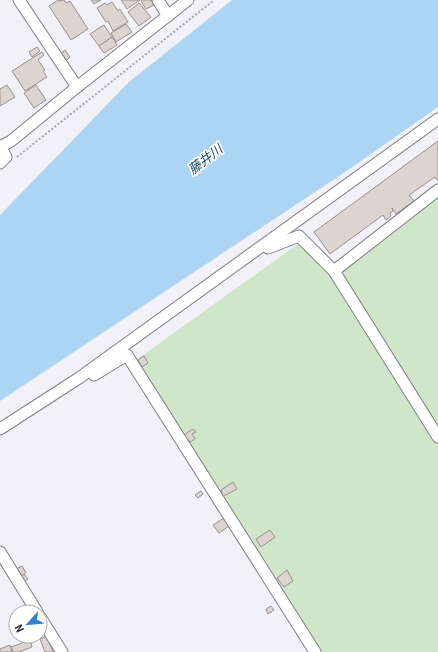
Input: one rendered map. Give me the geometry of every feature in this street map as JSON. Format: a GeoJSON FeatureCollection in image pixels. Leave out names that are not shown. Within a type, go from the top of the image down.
{"type":"FeatureCollection","features":[{"type":"Feature","properties":{"kind":"street"},"geometry":{"type":"LineString","coordinates":[[19,0],[77,87]]}},
{"type":"Feature","properties":{"kind":"street"},"geometry":{"type":"LineString","coordinates":[[158,0],[168,16]]}},
{"type":"Feature","properties":{"kind":"street"},"geometry":{"type":"LineString","coordinates":[[0,163],[6,157],[0,146],[11,141],[188,0]]}},
{"type":"Feature","properties":{"kind":"street"},"geometry":{"type":"LineString","coordinates":[[0,430],[79,378],[438,119]]}},
{"type":"Feature","properties":{"kind":"street"},"geometry":{"type":"LineString","coordinates":[[334,271],[438,190]]}},
{"type":"Feature","properties":{"kind":"street"},"geometry":{"type":"LineString","coordinates":[[251,255],[299,236],[334,271],[438,437]]}},
{"type":"Feature","properties":{"kind":"street"},"geometry":{"type":"LineString","coordinates":[[79,378],[86,380],[127,356],[315,652]]}},
{"type":"Feature","properties":{"kind":"street"},"geometry":{"type":"LineString","coordinates":[[0,552],[32,604]]}},
{"type":"Feature","properties":{"kind":"street"},"geometry":{"type":"LineString","coordinates":[[48,630],[62,652]]}},
{"type":"Feature","properties":{"kind":"path"},"geometry":{"type":"LineString","coordinates":[[12,160],[214,0]]}},
{"type":"Feature","properties":{"kind":"green space"},"geometry":{"type":"Polygon","coordinates":[[[438,197],[438,652],[322,652],[136,360],[298,244],[316,256],[333,274],[438,197]]]}},
{"type":"Feature","properties":{"kind":"water","name":"藤井川"},"geometry":{"type":"Polygon","coordinates":[[[232,0],[438,0],[438,107],[351,168],[0,401],[0,215],[129,82],[232,0]]]}},
{"type":"Feature","properties":{"kind":"building"},"geometry":{"type":"Polygon","coordinates":[[[58,0],[64,0],[66,3],[70,1],[88,29],[71,40],[49,6],[58,0]]]}},
{"type":"Feature","properties":{"kind":"building"},"geometry":{"type":"Polygon","coordinates":[[[91,0],[101,0],[94,4],[91,0]]]}},
{"type":"Feature","properties":{"kind":"building"},"geometry":{"type":"Polygon","coordinates":[[[121,0],[140,0],[127,9],[121,0]]]}},
{"type":"Feature","properties":{"kind":"building"},"geometry":{"type":"Polygon","coordinates":[[[151,0],[154,5],[146,9],[141,1],[151,0]]]}},
{"type":"Feature","properties":{"kind":"building"},"geometry":{"type":"Polygon","coordinates":[[[112,2],[118,11],[120,9],[128,22],[113,31],[108,21],[106,22],[97,8],[105,3],[107,5],[112,2]]]}},
{"type":"Feature","properties":{"kind":"building"},"geometry":{"type":"Polygon","coordinates":[[[139,3],[151,17],[139,26],[128,12],[139,3]]]}},
{"type":"Feature","properties":{"kind":"building"},"geometry":{"type":"Polygon","coordinates":[[[126,24],[132,32],[116,42],[111,33],[126,24]]]}},
{"type":"Feature","properties":{"kind":"building"},"geometry":{"type":"Polygon","coordinates":[[[104,25],[112,37],[99,46],[90,34],[104,25]]]}},
{"type":"Feature","properties":{"kind":"building"},"geometry":{"type":"Polygon","coordinates":[[[112,37],[117,45],[104,53],[99,46],[112,37]]]}},
{"type":"Feature","properties":{"kind":"building"},"geometry":{"type":"Polygon","coordinates":[[[37,47],[40,51],[32,57],[29,52],[37,47]]]}},
{"type":"Feature","properties":{"kind":"building"},"geometry":{"type":"Polygon","coordinates":[[[65,50],[70,57],[66,61],[61,53],[65,50]]]}},
{"type":"Feature","properties":{"kind":"building"},"geometry":{"type":"Polygon","coordinates":[[[42,52],[44,55],[38,60],[45,70],[43,71],[47,77],[25,91],[12,71],[42,52]]]}},
{"type":"Feature","properties":{"kind":"building"},"geometry":{"type":"Polygon","coordinates":[[[7,85],[15,97],[0,106],[0,89],[7,85]]]}},
{"type":"Feature","properties":{"kind":"building"},"geometry":{"type":"Polygon","coordinates":[[[36,85],[46,100],[34,108],[24,93],[36,85]]]}},
{"type":"Feature","properties":{"kind":"building"},"geometry":{"type":"Polygon","coordinates":[[[438,141],[438,181],[435,177],[409,195],[414,201],[396,214],[392,208],[393,211],[390,213],[391,216],[386,220],[383,215],[330,254],[314,232],[438,141]]]}},
{"type":"Feature","properties":{"kind":"building"},"geometry":{"type":"Polygon","coordinates":[[[144,356],[148,363],[142,367],[138,360],[144,356]]]}},
{"type":"Feature","properties":{"kind":"building"},"geometry":{"type":"Polygon","coordinates":[[[193,429],[196,432],[192,434],[195,439],[190,442],[184,435],[193,429]]]}},
{"type":"Feature","properties":{"kind":"building"},"geometry":{"type":"Polygon","coordinates":[[[233,482],[237,489],[222,497],[220,493],[222,492],[221,490],[233,482]]]}},
{"type":"Feature","properties":{"kind":"building"},"geometry":{"type":"Polygon","coordinates":[[[201,491],[203,494],[198,498],[195,495],[201,491]]]}},
{"type":"Feature","properties":{"kind":"building"},"geometry":{"type":"Polygon","coordinates":[[[227,516],[233,523],[219,533],[213,525],[227,516]]]}},
{"type":"Feature","properties":{"kind":"building"},"geometry":{"type":"Polygon","coordinates":[[[270,530],[275,537],[261,547],[256,539],[270,530]]]}},
{"type":"Feature","properties":{"kind":"building"},"geometry":{"type":"Polygon","coordinates":[[[22,566],[26,573],[20,577],[15,570],[22,566]]]}},
{"type":"Feature","properties":{"kind":"building"},"geometry":{"type":"Polygon","coordinates":[[[287,570],[293,581],[284,587],[277,578],[287,570]]]}},
{"type":"Feature","properties":{"kind":"building"},"geometry":{"type":"Polygon","coordinates":[[[24,574],[28,579],[24,582],[21,577],[24,574]]]}},
{"type":"Feature","properties":{"kind":"building"},"geometry":{"type":"Polygon","coordinates":[[[271,606],[274,610],[268,614],[266,609],[271,606]]]}},
{"type":"Feature","properties":{"kind":"building"},"geometry":{"type":"Polygon","coordinates":[[[48,639],[53,652],[45,652],[42,644],[48,644],[48,639]]]}},
{"type":"Feature","properties":{"kind":"building"},"geometry":{"type":"Polygon","coordinates":[[[19,644],[31,644],[32,647],[19,652],[13,652],[11,647],[19,644]]]}},
{"type":"Feature","properties":{"kind":"building"},"geometry":{"type":"Polygon","coordinates":[[[10,645],[12,652],[0,652],[0,649],[10,645]]]}}]}
